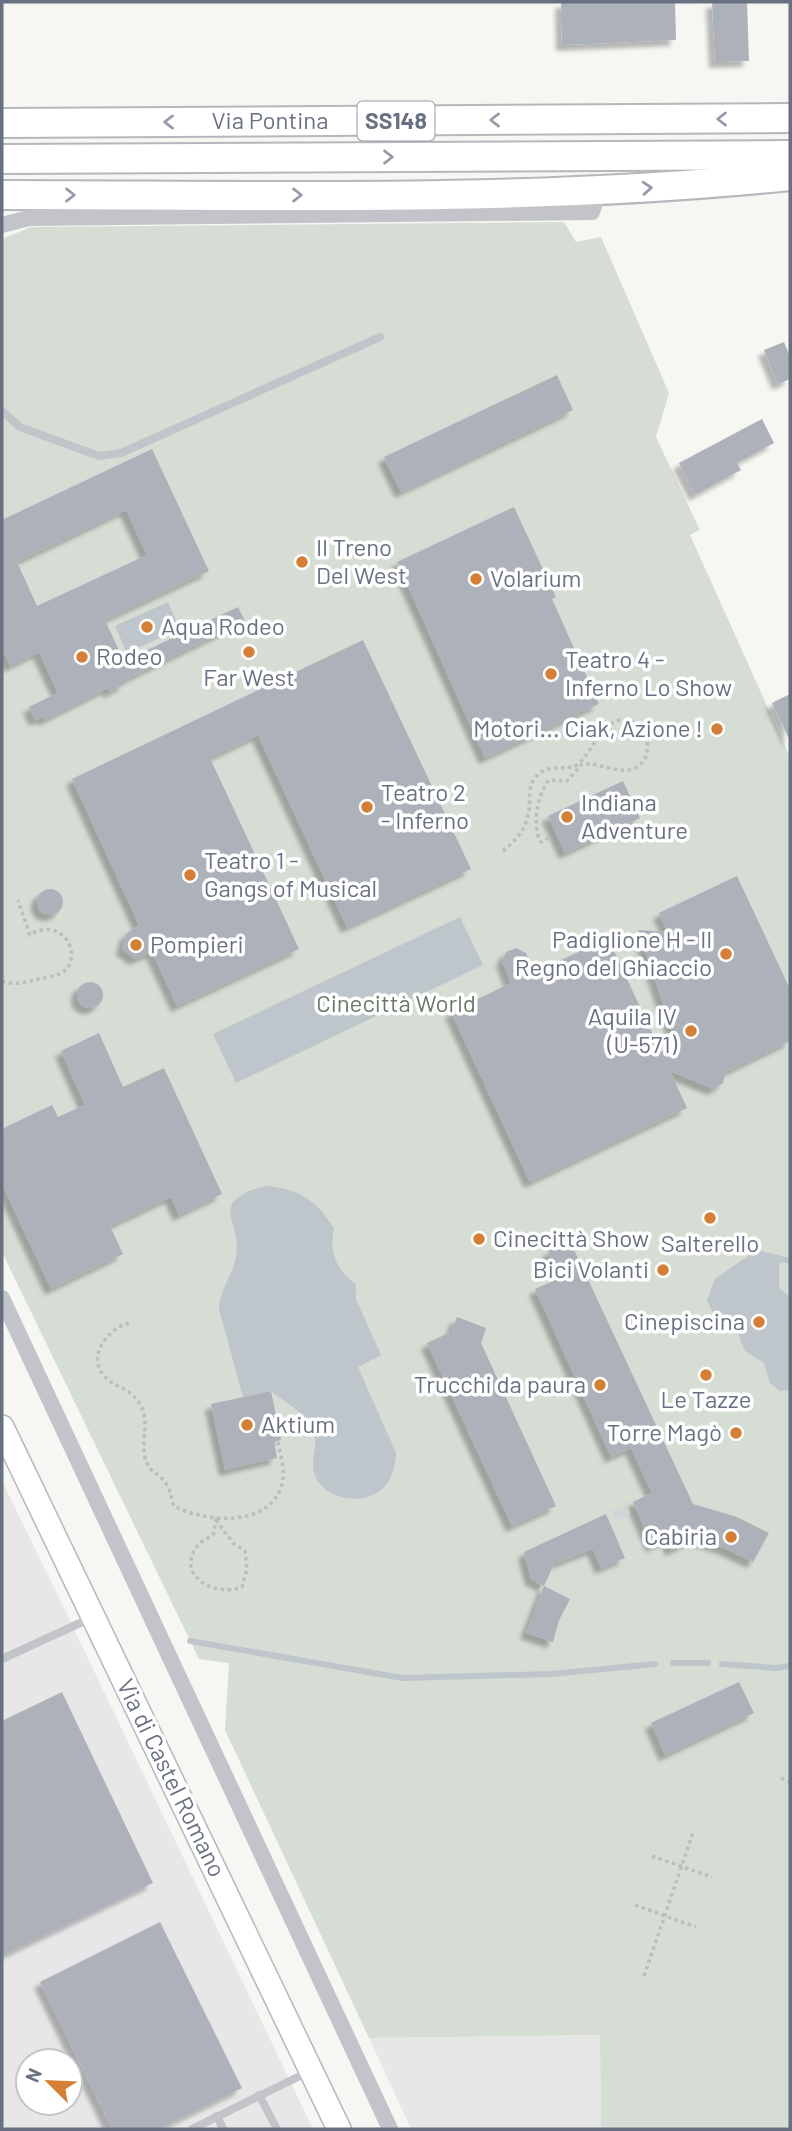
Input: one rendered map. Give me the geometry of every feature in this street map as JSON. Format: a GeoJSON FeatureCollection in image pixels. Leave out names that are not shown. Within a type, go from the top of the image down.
{"type":"FeatureCollection","features":[{"type":"Feature","properties":{"kind":"highway"},"geometry":{"type":"LineString","coordinates":[[2,103],[99,122]]}},
{"type":"Feature","properties":{"kind":"highway","name":"Via Pontina"},"geometry":{"type":"LineString","coordinates":[[2,123],[790,118]]}},
{"type":"Feature","properties":{"kind":"highway","name":"Via Pontina"},"geometry":{"type":"LineString","coordinates":[[2,159],[790,155]]}},
{"type":"Feature","properties":{"kind":"highway"},"geometry":{"type":"LineString","coordinates":[[2,195],[484,195],[599,191],[790,176]]}},
{"type":"Feature","properties":{"kind":"street"},"geometry":{"type":"LineString","coordinates":[[2,225],[29,218],[592,212],[599,191]]}},
{"type":"Feature","properties":{"kind":"street"},"geometry":{"type":"LineString","coordinates":[[2,1297],[390,2129]]}},
{"type":"Feature","properties":{"kind":"street","name":"Via di Castel Romano"},"geometry":{"type":"LineString","coordinates":[[2,1427],[339,2129]]}},
{"type":"Feature","properties":{"kind":"lane"},"geometry":{"type":"LineString","coordinates":[[2,411],[20,427],[99,456],[121,453],[380,337]]}},
{"type":"Feature","properties":{"kind":"lane"},"geometry":{"type":"LineString","coordinates":[[2,1659],[94,1617]]}},
{"type":"Feature","properties":{"kind":"lane"},"geometry":{"type":"LineString","coordinates":[[192,2129],[311,2070]]}},
{"type":"Feature","properties":{"kind":"lane"},"geometry":{"type":"LineString","coordinates":[[259,2095],[277,2129]]}},
{"type":"Feature","properties":{"kind":"lane"},"geometry":{"type":"LineString","coordinates":[[217,2116],[223,2129]]}},
{"type":"Feature","properties":{"kind":"path"},"geometry":{"type":"LineString","coordinates":[[503,851],[524,828],[529,814],[529,790],[536,776],[550,768],[577,765],[604,729],[617,720],[626,720],[640,727],[648,742],[648,751],[640,765],[622,770],[587,763],[578,766],[567,781],[549,780],[546,783],[540,796],[536,821],[541,842],[548,838]]}},
{"type":"Feature","properties":{"kind":"path"},"geometry":{"type":"LineString","coordinates":[[2,981],[23,983],[58,975],[65,970],[72,954],[61,933],[53,929],[37,930],[30,935],[18,901]]}},
{"type":"Feature","properties":{"kind":"path"},"geometry":{"type":"LineString","coordinates":[[129,1323],[111,1331],[104,1339],[99,1359],[101,1369],[106,1378],[133,1395],[142,1408],[146,1424],[143,1440],[145,1457],[151,1473],[165,1481],[174,1506],[216,1520],[254,1513],[275,1499],[284,1475],[278,1441]]}},
{"type":"Feature","properties":{"kind":"path"},"geometry":{"type":"LineString","coordinates":[[216,1520],[234,1544],[245,1551],[247,1569],[243,1587],[233,1591],[212,1589],[202,1584],[193,1570],[194,1553],[198,1545],[213,1535],[216,1520]]}},
{"type":"Feature","properties":{"kind":"path"},"geometry":{"type":"LineString","coordinates":[[781,1778],[790,1782]]}},
{"type":"Feature","properties":{"kind":"path"},"geometry":{"type":"LineString","coordinates":[[643,1976],[694,1830]]}},
{"type":"Feature","properties":{"kind":"path"},"geometry":{"type":"LineString","coordinates":[[652,1856],[712,1877]]}},
{"type":"Feature","properties":{"kind":"path"},"geometry":{"type":"LineString","coordinates":[[635,1905],[696,1927]]}},
{"type":"Feature","properties":{"kind":"shaded area","name":"Aqua Rodeo"},"geometry":{"type":"Polygon","coordinates":[[[168,602],[180,629],[127,653],[115,626],[168,602]]]}},
{"type":"Feature","properties":{"kind":"shaded area"},"geometry":{"type":"Polygon","coordinates":[[[460,917],[483,965],[236,1083],[213,1034],[460,917]]]}},
{"type":"Feature","properties":{"kind":"shaded area"},"geometry":{"type":"Polygon","coordinates":[[[265,1186],[297,1193],[321,1210],[334,1229],[333,1253],[339,1267],[356,1284],[356,1299],[381,1355],[358,1367],[396,1453],[391,1476],[385,1486],[375,1494],[356,1499],[336,1495],[327,1490],[315,1475],[314,1432],[299,1412],[271,1391],[243,1397],[219,1309],[236,1257],[237,1244],[231,1206],[247,1192],[265,1186]]]}},
{"type":"Feature","properties":{"kind":"shaded area","name":"Cinepiscina"},"geometry":{"type":"Polygon","coordinates":[[[757,1250],[790,1258],[790,1264],[779,1264],[779,1288],[790,1297],[790,1390],[780,1391],[770,1383],[764,1363],[745,1351],[736,1329],[713,1314],[707,1300],[715,1279],[757,1250]]]}},
{"type":"Feature","properties":{"kind":"shaded area"},"geometry":{"type":"Polygon","coordinates":[[[2,1481],[63,1606],[313,2129],[2,2129],[2,1481]]]}},
{"type":"Feature","properties":{"kind":"shaded area"},"geometry":{"type":"Polygon","coordinates":[[[600,2035],[601,2129],[411,2129],[369,2038],[600,2035]]]}},
{"type":"Feature","properties":{"kind":"green space","name":"Cinecittà World"},"geometry":{"type":"Polygon","coordinates":[[[564,222],[576,242],[601,237],[669,393],[656,437],[700,530],[690,535],[790,757],[790,2129],[601,2129],[600,2035],[369,2038],[225,1730],[229,1663],[199,1659],[2,1252],[2,239],[31,227],[564,222]]]}},
{"type":"Feature","properties":{"kind":"building"},"geometry":{"type":"Polygon","coordinates":[[[561,2],[675,2],[676,40],[562,45],[561,2]]]}},
{"type":"Feature","properties":{"kind":"building"},"geometry":{"type":"Polygon","coordinates":[[[712,2],[747,2],[749,61],[715,62],[712,2]]]}},
{"type":"Feature","properties":{"kind":"building"},"geometry":{"type":"Polygon","coordinates":[[[784,342],[790,357],[790,379],[778,384],[764,350],[784,342]]]}},
{"type":"Feature","properties":{"kind":"building"},"geometry":{"type":"Polygon","coordinates":[[[557,375],[573,410],[401,492],[384,457],[557,375]]]}},
{"type":"Feature","properties":{"kind":"building"},"geometry":{"type":"Polygon","coordinates":[[[762,419],[774,443],[737,463],[741,470],[695,495],[679,463],[762,419]]]}},
{"type":"Feature","properties":{"kind":"building"},"geometry":{"type":"Polygon","coordinates":[[[152,449],[209,571],[105,620],[124,661],[238,607],[245,621],[123,681],[125,684],[110,692],[108,688],[44,720],[43,717],[35,720],[29,707],[58,693],[39,652],[10,666],[2,649],[2,520],[152,449]],[[126,510],[17,562],[37,606],[147,555],[126,510]]]}},
{"type":"Feature","properties":{"kind":"building"},"geometry":{"type":"Polygon","coordinates":[[[514,507],[556,597],[552,599],[599,704],[485,758],[397,562],[514,507]]]}},
{"type":"Feature","properties":{"kind":"building"},"geometry":{"type":"Polygon","coordinates":[[[363,640],[471,869],[347,927],[258,735],[210,758],[299,949],[177,1006],[152,952],[135,959],[122,949],[126,934],[139,925],[72,779],[363,640]]]}},
{"type":"Feature","properties":{"kind":"building"},"geometry":{"type":"Polygon","coordinates":[[[790,694],[790,741],[772,703],[790,694]]]}},
{"type":"Feature","properties":{"kind":"building","name":"Indiana Adventure"},"geometry":{"type":"Polygon","coordinates":[[[623,781],[640,818],[565,853],[548,816],[623,781]]]}},
{"type":"Feature","properties":{"kind":"building"},"geometry":{"type":"Polygon","coordinates":[[[737,876],[790,989],[790,1041],[726,1072],[723,1083],[713,1089],[670,1071],[687,1108],[530,1182],[451,1012],[511,983],[502,961],[506,952],[516,948],[526,953],[534,973],[608,938],[661,1052],[677,1045],[638,930],[668,932],[659,913],[737,876]]]}},
{"type":"Feature","properties":{"kind":"building"},"geometry":{"type":"Polygon","coordinates":[[[50,889],[59,893],[63,902],[59,911],[50,915],[41,911],[37,902],[41,893],[50,889]]]}},
{"type":"Feature","properties":{"kind":"building"},"geometry":{"type":"Polygon","coordinates":[[[90,982],[99,986],[103,995],[99,1004],[90,1008],[81,1004],[77,995],[81,986],[90,982]]]}},
{"type":"Feature","properties":{"kind":"building"},"geometry":{"type":"Polygon","coordinates":[[[99,1033],[123,1087],[164,1068],[222,1194],[179,1215],[171,1197],[110,1226],[123,1254],[51,1289],[2,1184],[2,1129],[52,1105],[58,1117],[85,1105],[61,1051],[99,1033]]]}},
{"type":"Feature","properties":{"kind":"building"},"geometry":{"type":"Polygon","coordinates":[[[570,1241],[693,1504],[737,1517],[769,1533],[753,1562],[724,1548],[694,1539],[671,1550],[667,1539],[652,1546],[633,1502],[652,1493],[631,1448],[611,1457],[535,1289],[560,1278],[548,1251],[570,1241]]]}},
{"type":"Feature","properties":{"kind":"building"},"geometry":{"type":"Polygon","coordinates":[[[457,1317],[486,1328],[481,1343],[556,1506],[512,1526],[427,1343],[451,1332],[457,1317]]]}},
{"type":"Feature","properties":{"kind":"building","name":"Aktium"},"geometry":{"type":"Polygon","coordinates":[[[271,1391],[281,1440],[274,1442],[277,1458],[225,1470],[211,1404],[271,1391]]]}},
{"type":"Feature","properties":{"kind":"building"},"geometry":{"type":"Polygon","coordinates":[[[606,1514],[625,1558],[601,1568],[593,1549],[554,1564],[544,1586],[531,1579],[524,1552],[606,1514]]]}},
{"type":"Feature","properties":{"kind":"building"},"geometry":{"type":"Polygon","coordinates":[[[544,1586],[570,1599],[559,1620],[553,1642],[526,1633],[544,1586]]]}},
{"type":"Feature","properties":{"kind":"building"},"geometry":{"type":"Polygon","coordinates":[[[739,1682],[754,1713],[665,1755],[651,1723],[739,1682]]]}},
{"type":"Feature","properties":{"kind":"building"},"geometry":{"type":"Polygon","coordinates":[[[62,1692],[153,1883],[2,1956],[2,1721],[62,1692]]]}},
{"type":"Feature","properties":{"kind":"building"},"geometry":{"type":"Polygon","coordinates":[[[160,1922],[242,2088],[159,2129],[112,2129],[84,2072],[84,2047],[72,2047],[40,1982],[160,1922]]]}},
{"type":"Feature","properties":{"kind":"waterway"},"geometry":{"type":"LineString","coordinates":[[190,1641],[402,1678],[551,1674],[655,1664]]}},
{"type":"Feature","properties":{"kind":"waterway"},"geometry":{"type":"LineString","coordinates":[[673,1663],[708,1663]]}},
{"type":"Feature","properties":{"kind":"waterway"},"geometry":{"type":"LineString","coordinates":[[722,1664],[776,1668],[790,1666]]}},
{"type":"Feature","properties":{"kind":"tunnel"},"geometry":{"type":"LineString","coordinates":[[619,1508],[623,1517]]}},
{"type":"Feature","properties":{"kind":"place","name":"Il Treno Del West"},"geometry":{"type":"Point","coordinates":[302,562]}},
{"type":"Feature","properties":{"kind":"place","name":"Volarium"},"geometry":{"type":"Point","coordinates":[476,579]}},
{"type":"Feature","properties":{"kind":"place","name":"Aqua Rodeo"},"geometry":{"type":"Point","coordinates":[147,627]}},
{"type":"Feature","properties":{"kind":"place","name":"Far West"},"geometry":{"type":"Point","coordinates":[249,652]}},
{"type":"Feature","properties":{"kind":"place","name":"Rodeo"},"geometry":{"type":"Point","coordinates":[82,657]}},
{"type":"Feature","properties":{"kind":"place","name":"Teatro 4 - Inferno Lo Show"},"geometry":{"type":"Point","coordinates":[551,674]}},
{"type":"Feature","properties":{"kind":"place","name":"Motori... Ciak, Azione !"},"geometry":{"type":"Point","coordinates":[717,729]}},
{"type":"Feature","properties":{"kind":"place","name":"Teatro 2 - Inferno"},"geometry":{"type":"Point","coordinates":[367,807]}},
{"type":"Feature","properties":{"kind":"place","name":"Indiana Adventure"},"geometry":{"type":"Point","coordinates":[567,817]}},
{"type":"Feature","properties":{"kind":"place","name":"Teatro 1 - Gangs of Musical"},"geometry":{"type":"Point","coordinates":[190,875]}},
{"type":"Feature","properties":{"kind":"place","name":"Pompieri"},"geometry":{"type":"Point","coordinates":[136,945]}},
{"type":"Feature","properties":{"kind":"place","name":"Padiglione H - Il Regno del Ghiaccio"},"geometry":{"type":"Point","coordinates":[726,954]}},
{"type":"Feature","properties":{"kind":"place","name":"Aquila IV (U-571)"},"geometry":{"type":"Point","coordinates":[691,1031]}},
{"type":"Feature","properties":{"kind":"place","name":"Salterello"},"geometry":{"type":"Point","coordinates":[710,1218]}},
{"type":"Feature","properties":{"kind":"place","name":"Cinecittà Show"},"geometry":{"type":"Point","coordinates":[479,1239]}},
{"type":"Feature","properties":{"kind":"place","name":"Bici Volanti"},"geometry":{"type":"Point","coordinates":[663,1270]}},
{"type":"Feature","properties":{"kind":"place","name":"Cinepiscina"},"geometry":{"type":"Point","coordinates":[759,1322]}},
{"type":"Feature","properties":{"kind":"place","name":"Le Tazze"},"geometry":{"type":"Point","coordinates":[706,1375]}},
{"type":"Feature","properties":{"kind":"place","name":"Trucchi da paura"},"geometry":{"type":"Point","coordinates":[600,1385]}},
{"type":"Feature","properties":{"kind":"place","name":"Aktium"},"geometry":{"type":"Point","coordinates":[247,1425]}},
{"type":"Feature","properties":{"kind":"place","name":"Torre Magò"},"geometry":{"type":"Point","coordinates":[736,1433]}},
{"type":"Feature","properties":{"kind":"place","name":"Cabiria"},"geometry":{"type":"Point","coordinates":[731,1537]}}]}
